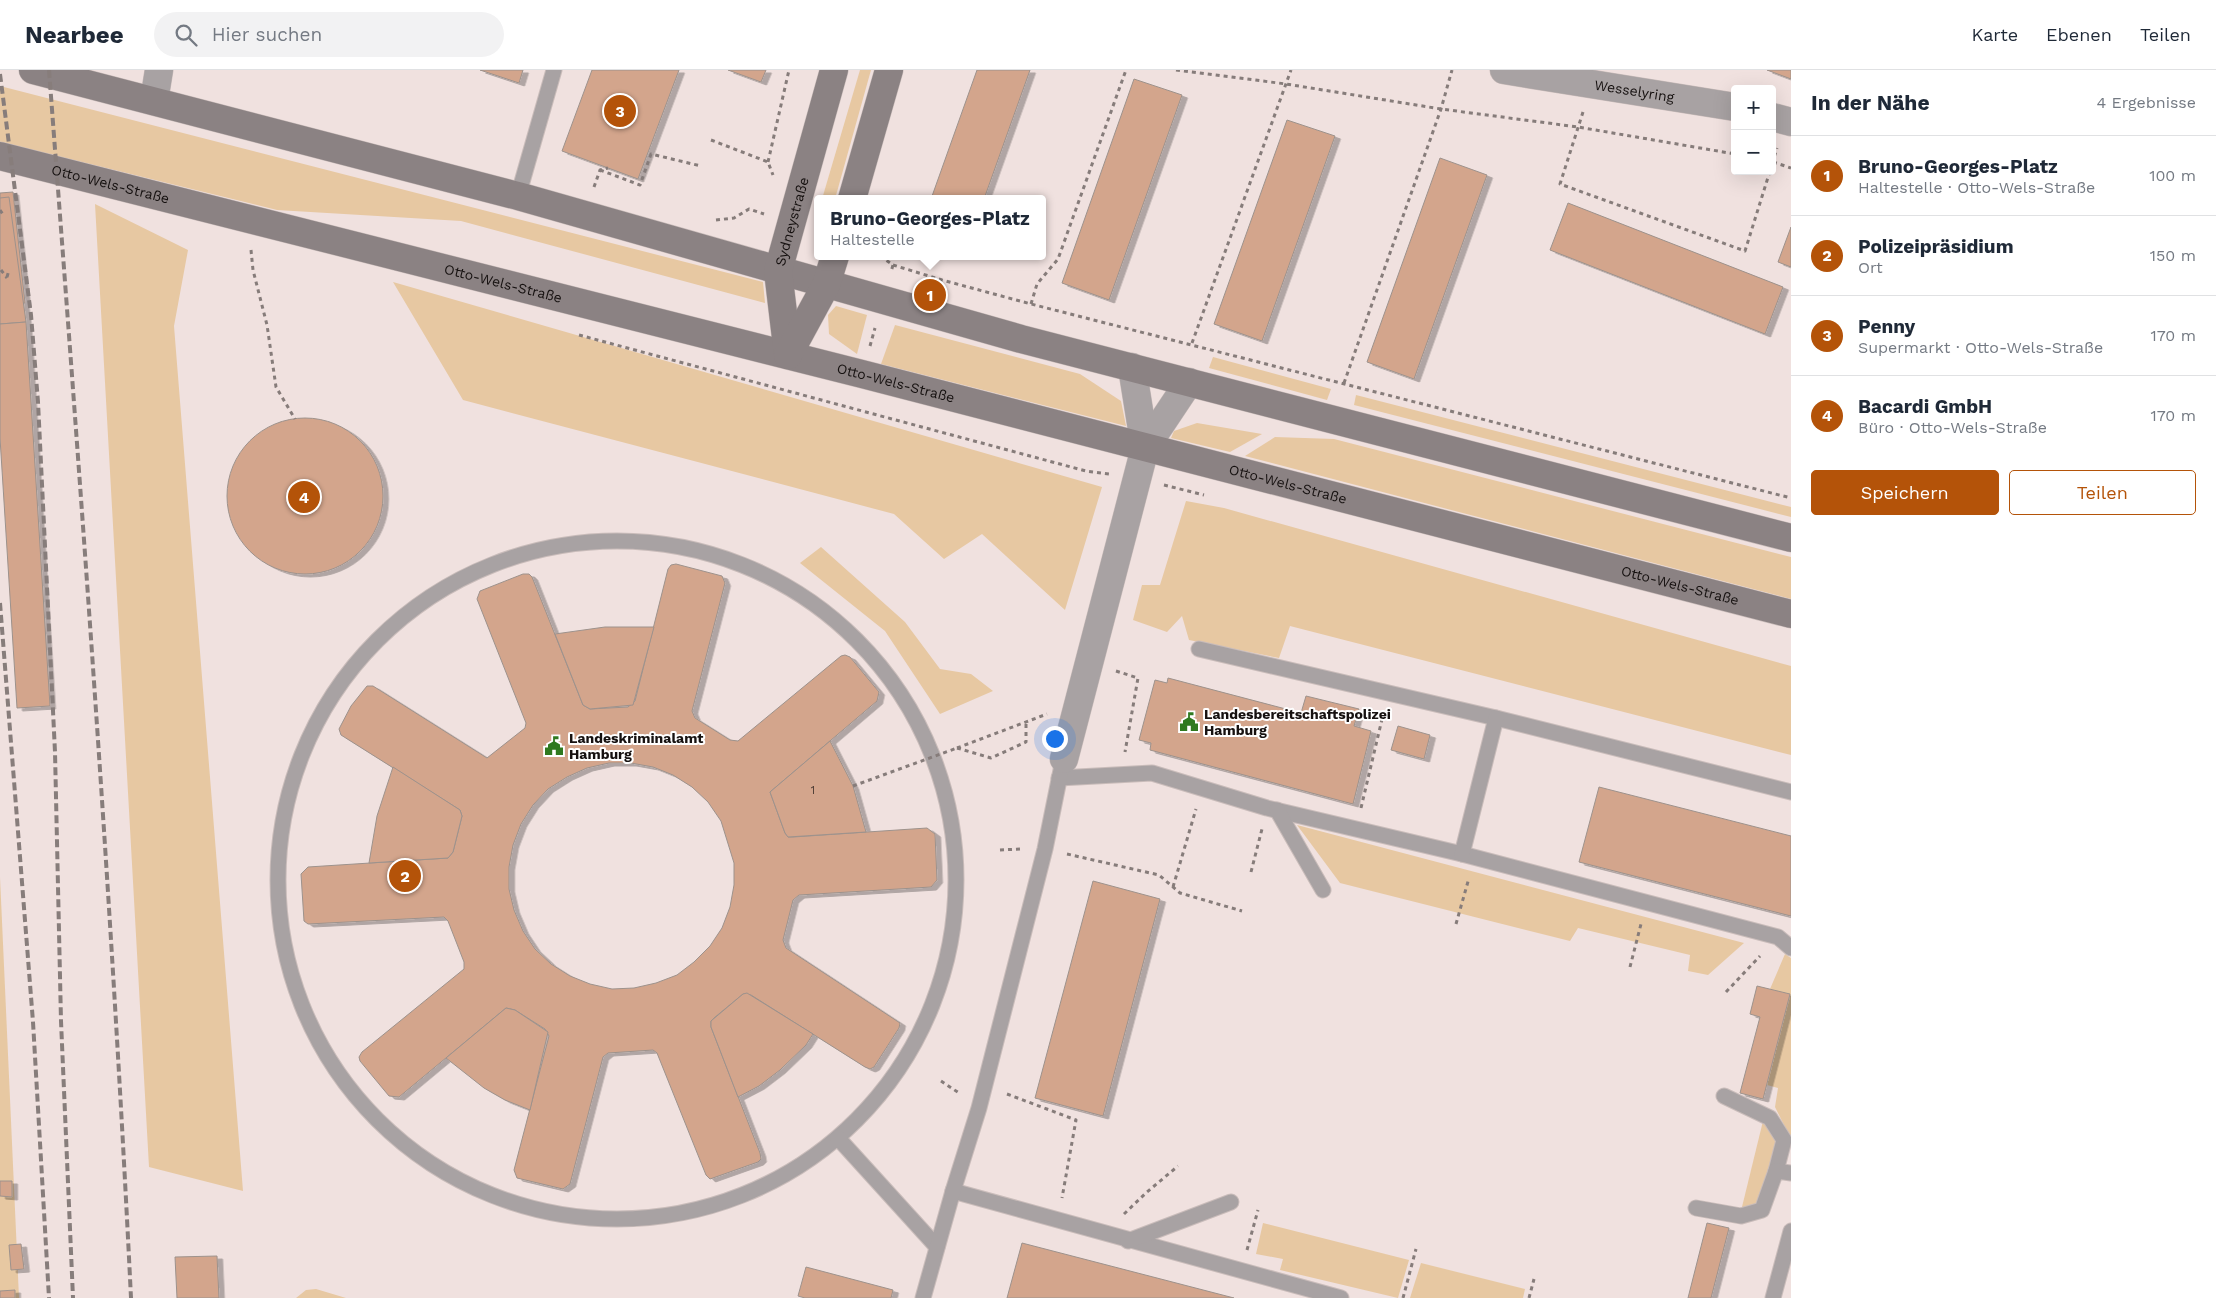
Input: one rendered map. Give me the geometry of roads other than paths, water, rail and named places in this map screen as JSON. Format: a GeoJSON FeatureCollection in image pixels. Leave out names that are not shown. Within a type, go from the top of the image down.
{"type":"FeatureCollection","features":[{"type":"Feature","properties":{"kind":"main road"},"geometry":{"type":"LineString","coordinates":[[33,70],[518,196],[826,285],[1132,367],[1791,538]]}},
{"type":"Feature","properties":{"kind":"main road","name":"Sydneystraße"},"geometry":{"type":"LineString","coordinates":[[788,355],[778,271],[834,70]]}},
{"type":"Feature","properties":{"kind":"main road"},"geometry":{"type":"LineString","coordinates":[[853,195],[888,70]]}},
{"type":"Feature","properties":{"kind":"main road","name":"Otto-Wels-Straße"},"geometry":{"type":"LineString","coordinates":[[0,156],[788,355],[1791,614]]}},
{"type":"Feature","properties":{"kind":"main road"},"geometry":{"type":"LineString","coordinates":[[788,355],[826,285],[834,260]]}},
{"type":"Feature","properties":{"kind":"street"},"geometry":{"type":"LineString","coordinates":[[154,101],[159,70]]}},
{"type":"Feature","properties":{"kind":"street","name":"Wesselyring"},"geometry":{"type":"LineString","coordinates":[[1504,70],[1731,106]]}},
{"type":"Feature","properties":{"kind":"street"},"geometry":{"type":"LineString","coordinates":[[1776,118],[1791,122]]}},
{"type":"Feature","properties":{"kind":"street"},"geometry":{"type":"LineString","coordinates":[[1132,367],[1145,448]]}},
{"type":"Feature","properties":{"kind":"street"},"geometry":{"type":"LineString","coordinates":[[1061,769],[1145,448],[1189,382]]}},
{"type":"Feature","properties":{"kind":"lane"},"geometry":{"type":"LineString","coordinates":[[518,196],[554,70]]}},
{"type":"Feature","properties":{"kind":"lane"},"geometry":{"type":"LineString","coordinates":[[616,540],[654,542],[720,556],[784,584],[837,621],[882,667],[917,721],[942,782],[954,846],[956,884],[954,918],[943,976],[919,1034],[886,1086],[864,1113],[838,1138],[785,1174],[732,1200],[670,1215],[607,1220],[539,1211],[475,1189],[421,1157],[390,1133],[361,1103],[339,1074],[318,1041],[302,1006],[291,972],[279,910],[280,846],[291,789],[316,725],[332,696],[353,667],[377,640],[402,617],[457,581],[519,555],[582,542],[616,540]]}},
{"type":"Feature","properties":{"kind":"lane"},"geometry":{"type":"LineString","coordinates":[[1199,648],[1496,718],[1791,792]]}},
{"type":"Feature","properties":{"kind":"lane"},"geometry":{"type":"LineString","coordinates":[[1468,856],[1496,718]]}},
{"type":"Feature","properties":{"kind":"lane"},"geometry":{"type":"LineString","coordinates":[[923,1298],[979,1108],[1045,849],[1061,769],[1152,773],[1272,809],[1468,856],[1778,937],[1791,948]]}},
{"type":"Feature","properties":{"kind":"lane"},"geometry":{"type":"LineString","coordinates":[[1272,809],[1324,890]]}},
{"type":"Feature","properties":{"kind":"lane"},"geometry":{"type":"LineString","coordinates":[[1696,1208],[1741,1216],[1762,1210],[1784,1172],[1784,1140],[1770,1118],[1724,1096]]}},
{"type":"Feature","properties":{"kind":"lane"},"geometry":{"type":"LineString","coordinates":[[838,1138],[938,1247]]}},
{"type":"Feature","properties":{"kind":"lane"},"geometry":{"type":"LineString","coordinates":[[953,1191],[1128,1241],[1341,1298]]}},
{"type":"Feature","properties":{"kind":"lane"},"geometry":{"type":"LineString","coordinates":[[1128,1241],[1231,1202]]}},
{"type":"Feature","properties":{"kind":"lane"},"geometry":{"type":"LineString","coordinates":[[1773,1298],[1791,1231]]}},
{"type":"Feature","properties":{"kind":"railway"},"geometry":{"type":"LineString","coordinates":[[49,70],[104,837],[131,1298]]}},
{"type":"Feature","properties":{"kind":"railway"},"geometry":{"type":"LineString","coordinates":[[0,74],[31,315],[38,402],[55,752],[61,1021],[73,1298]]}},
{"type":"Feature","properties":{"kind":"railway"},"geometry":{"type":"LineString","coordinates":[[0,603],[33,1022],[49,1298]]}},
{"type":"Feature","properties":{"kind":"place","name":"Penny"},"geometry":{"type":"Point","coordinates":[620,111]}},
{"type":"Feature","properties":{"kind":"place","name":"Bruno-Georges-Platz"},"geometry":{"type":"Point","coordinates":[930,295]}},
{"type":"Feature","properties":{"kind":"place","name":"Bacardi GmbH"},"geometry":{"type":"Point","coordinates":[304,497]}},
{"type":"Feature","properties":{"kind":"place","name":"Landesbereitschaftspolizei Hamburg"},"geometry":{"type":"Point","coordinates":[1189,722]}},
{"type":"Feature","properties":{"kind":"place","name":"Landeskriminalamt Hamburg"},"geometry":{"type":"Point","coordinates":[554,746]}},
{"type":"Feature","properties":{"kind":"place","name":"Polizeipräsidium"},"geometry":{"type":"Point","coordinates":[405,876]}}]}
